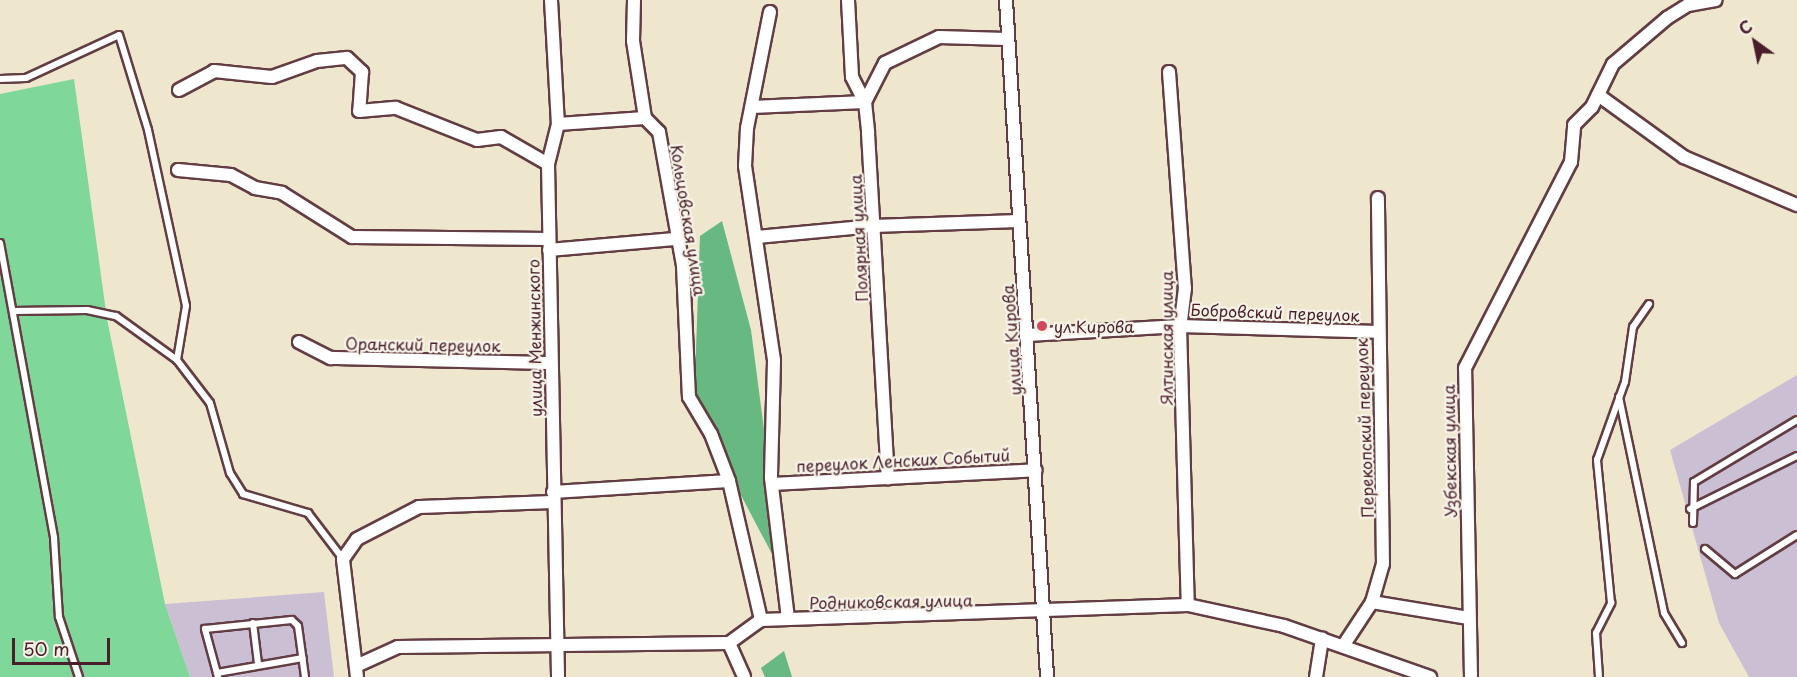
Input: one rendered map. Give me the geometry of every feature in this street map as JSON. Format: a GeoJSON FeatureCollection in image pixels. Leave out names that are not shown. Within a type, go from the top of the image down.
{"type":"FeatureCollection","features":[{"type":"Feature","properties":{"kind":"street","name":"улица Менжинского"},"geometry":{"type":"LineString","coordinates":[[551,0],[558,124],[548,164],[558,677]]}},
{"type":"Feature","properties":{"kind":"street","name":"Кольцовская улица"},"geometry":{"type":"LineString","coordinates":[[634,0],[633,41],[645,118],[659,132],[675,239],[683,266],[689,397],[711,434],[729,481],[760,620]]}},
{"type":"Feature","properties":{"kind":"street","name":"Полярная улица"},"geometry":{"type":"LineString","coordinates":[[848,0],[852,77],[865,102],[888,478]]}},
{"type":"Feature","properties":{"kind":"street","name":"улица Кирова"},"geometry":{"type":"LineString","coordinates":[[1005,0],[1028,335],[1047,677]]}},
{"type":"Feature","properties":{"kind":"street","name":"Узбекская улица"},"geometry":{"type":"LineString","coordinates":[[1471,677],[1465,368],[1529,239],[1571,162],[1574,125],[1598,95],[1613,64],[1667,18],[1688,5],[1716,0]]}},
{"type":"Feature","properties":{"kind":"street"},"geometry":{"type":"LineString","coordinates":[[770,12],[752,107],[745,166],[774,361],[772,484],[788,619]]}},
{"type":"Feature","properties":{"kind":"street"},"geometry":{"type":"LineString","coordinates":[[752,107],[865,102],[885,63],[939,37],[1006,39]]}},
{"type":"Feature","properties":{"kind":"street"},"geometry":{"type":"LineString","coordinates":[[179,90],[214,71],[273,77],[317,61],[347,58],[362,72],[359,111],[396,108],[477,140],[501,137],[548,164]]}},
{"type":"Feature","properties":{"kind":"street","name":"Ялтинская улица"},"geometry":{"type":"LineString","coordinates":[[1169,72],[1185,288],[1180,326],[1188,605]]}},
{"type":"Feature","properties":{"kind":"street"},"geometry":{"type":"LineString","coordinates":[[1598,95],[1684,157],[1797,205]]}},
{"type":"Feature","properties":{"kind":"street"},"geometry":{"type":"LineString","coordinates":[[558,124],[645,118]]}},
{"type":"Feature","properties":{"kind":"street"},"geometry":{"type":"LineString","coordinates":[[178,170],[231,175],[255,188],[282,193],[352,237],[549,244],[675,239]]}},
{"type":"Feature","properties":{"kind":"street","name":"Перекопский переулок"},"geometry":{"type":"LineString","coordinates":[[1342,646],[1372,602],[1383,564],[1378,332],[1378,198]]}},
{"type":"Feature","properties":{"kind":"street"},"geometry":{"type":"LineString","coordinates":[[757,237],[873,226],[1019,221]]}},
{"type":"Feature","properties":{"kind":"street","name":"Бобровский переулок"},"geometry":{"type":"LineString","coordinates":[[1028,335],[1180,326],[1378,332]]}},
{"type":"Feature","properties":{"kind":"street","name":"Оранский переулок"},"geometry":{"type":"LineString","coordinates":[[299,342],[332,358],[551,363]]}},
{"type":"Feature","properties":{"kind":"street","name":"переулок Ленских Событий"},"geometry":{"type":"LineString","coordinates":[[772,484],[1036,470]]}},
{"type":"Feature","properties":{"kind":"street"},"geometry":{"type":"LineString","coordinates":[[729,481],[419,507],[357,539],[343,560],[356,672],[398,646],[556,649],[729,643],[760,620]]}},
{"type":"Feature","properties":{"kind":"street"},"geometry":{"type":"LineString","coordinates":[[1372,602],[1469,618]]}},
{"type":"Feature","properties":{"kind":"street","name":"Родниковская улица"},"geometry":{"type":"LineString","coordinates":[[760,620],[1045,614],[1188,605],[1322,638],[1430,677]]}},
{"type":"Feature","properties":{"kind":"street"},"geometry":{"type":"LineString","coordinates":[[1316,677],[1322,638]]}},
{"type":"Feature","properties":{"kind":"street"},"geometry":{"type":"LineString","coordinates":[[729,643],[744,677]]}},
{"type":"Feature","properties":{"kind":"lane"},"geometry":{"type":"LineString","coordinates":[[0,79],[26,78],[119,35],[148,130],[186,306],[177,360]]}},
{"type":"Feature","properties":{"kind":"lane"},"geometry":{"type":"LineString","coordinates":[[0,243],[54,538],[59,617],[79,677]]}},
{"type":"Feature","properties":{"kind":"lane"},"geometry":{"type":"LineString","coordinates":[[1599,677],[1596,633],[1611,603],[1597,460],[1619,397],[1633,327],[1650,304]]}},
{"type":"Feature","properties":{"kind":"lane"},"geometry":{"type":"LineString","coordinates":[[13,311],[87,310],[116,316],[177,360],[210,403],[230,473],[243,494],[308,513],[343,560]]}},
{"type":"Feature","properties":{"kind":"lane"},"geometry":{"type":"LineString","coordinates":[[1619,397],[1664,613],[1682,644]]}},
{"type":"Feature","properties":{"kind":"lane"},"geometry":{"type":"LineString","coordinates":[[1693,523],[1690,509],[1694,482],[1797,420]]}},
{"type":"Feature","properties":{"kind":"lane"},"geometry":{"type":"LineString","coordinates":[[1690,509],[1797,456]]}},
{"type":"Feature","properties":{"kind":"lane"},"geometry":{"type":"LineString","coordinates":[[1705,549],[1735,574],[1797,535]]}},
{"type":"Feature","properties":{"kind":"lane"},"geometry":{"type":"LineString","coordinates":[[303,658],[258,662],[217,675],[205,629],[292,620],[303,658],[305,677]]}},
{"type":"Feature","properties":{"kind":"lane"},"geometry":{"type":"LineString","coordinates":[[253,623],[258,662]]}},
{"type":"Feature","properties":{"kind":"shaded area"},"geometry":{"type":"Polygon","coordinates":[[[1797,375],[1797,677],[1749,677],[1719,623],[1670,450],[1797,375]]]}},
{"type":"Feature","properties":{"kind":"shaded area"},"geometry":{"type":"Polygon","coordinates":[[[324,592],[334,677],[190,677],[165,604],[324,592]]]}},
{"type":"Feature","properties":{"kind":"green space"},"geometry":{"type":"Polygon","coordinates":[[[74,79],[107,319],[165,604],[190,677],[0,677],[0,94],[74,79]]]}},
{"type":"Feature","properties":{"kind":"green space"},"geometry":{"type":"Polygon","coordinates":[[[722,221],[751,330],[783,575],[694,406],[700,236],[722,221]]]}},
{"type":"Feature","properties":{"kind":"green space"},"geometry":{"type":"Polygon","coordinates":[[[784,651],[792,677],[765,677],[761,668],[784,651]]]}},
{"type":"Feature","properties":{"kind":"place","name":"ул.Кирова"},"geometry":{"type":"Point","coordinates":[1042,326]}}]}
